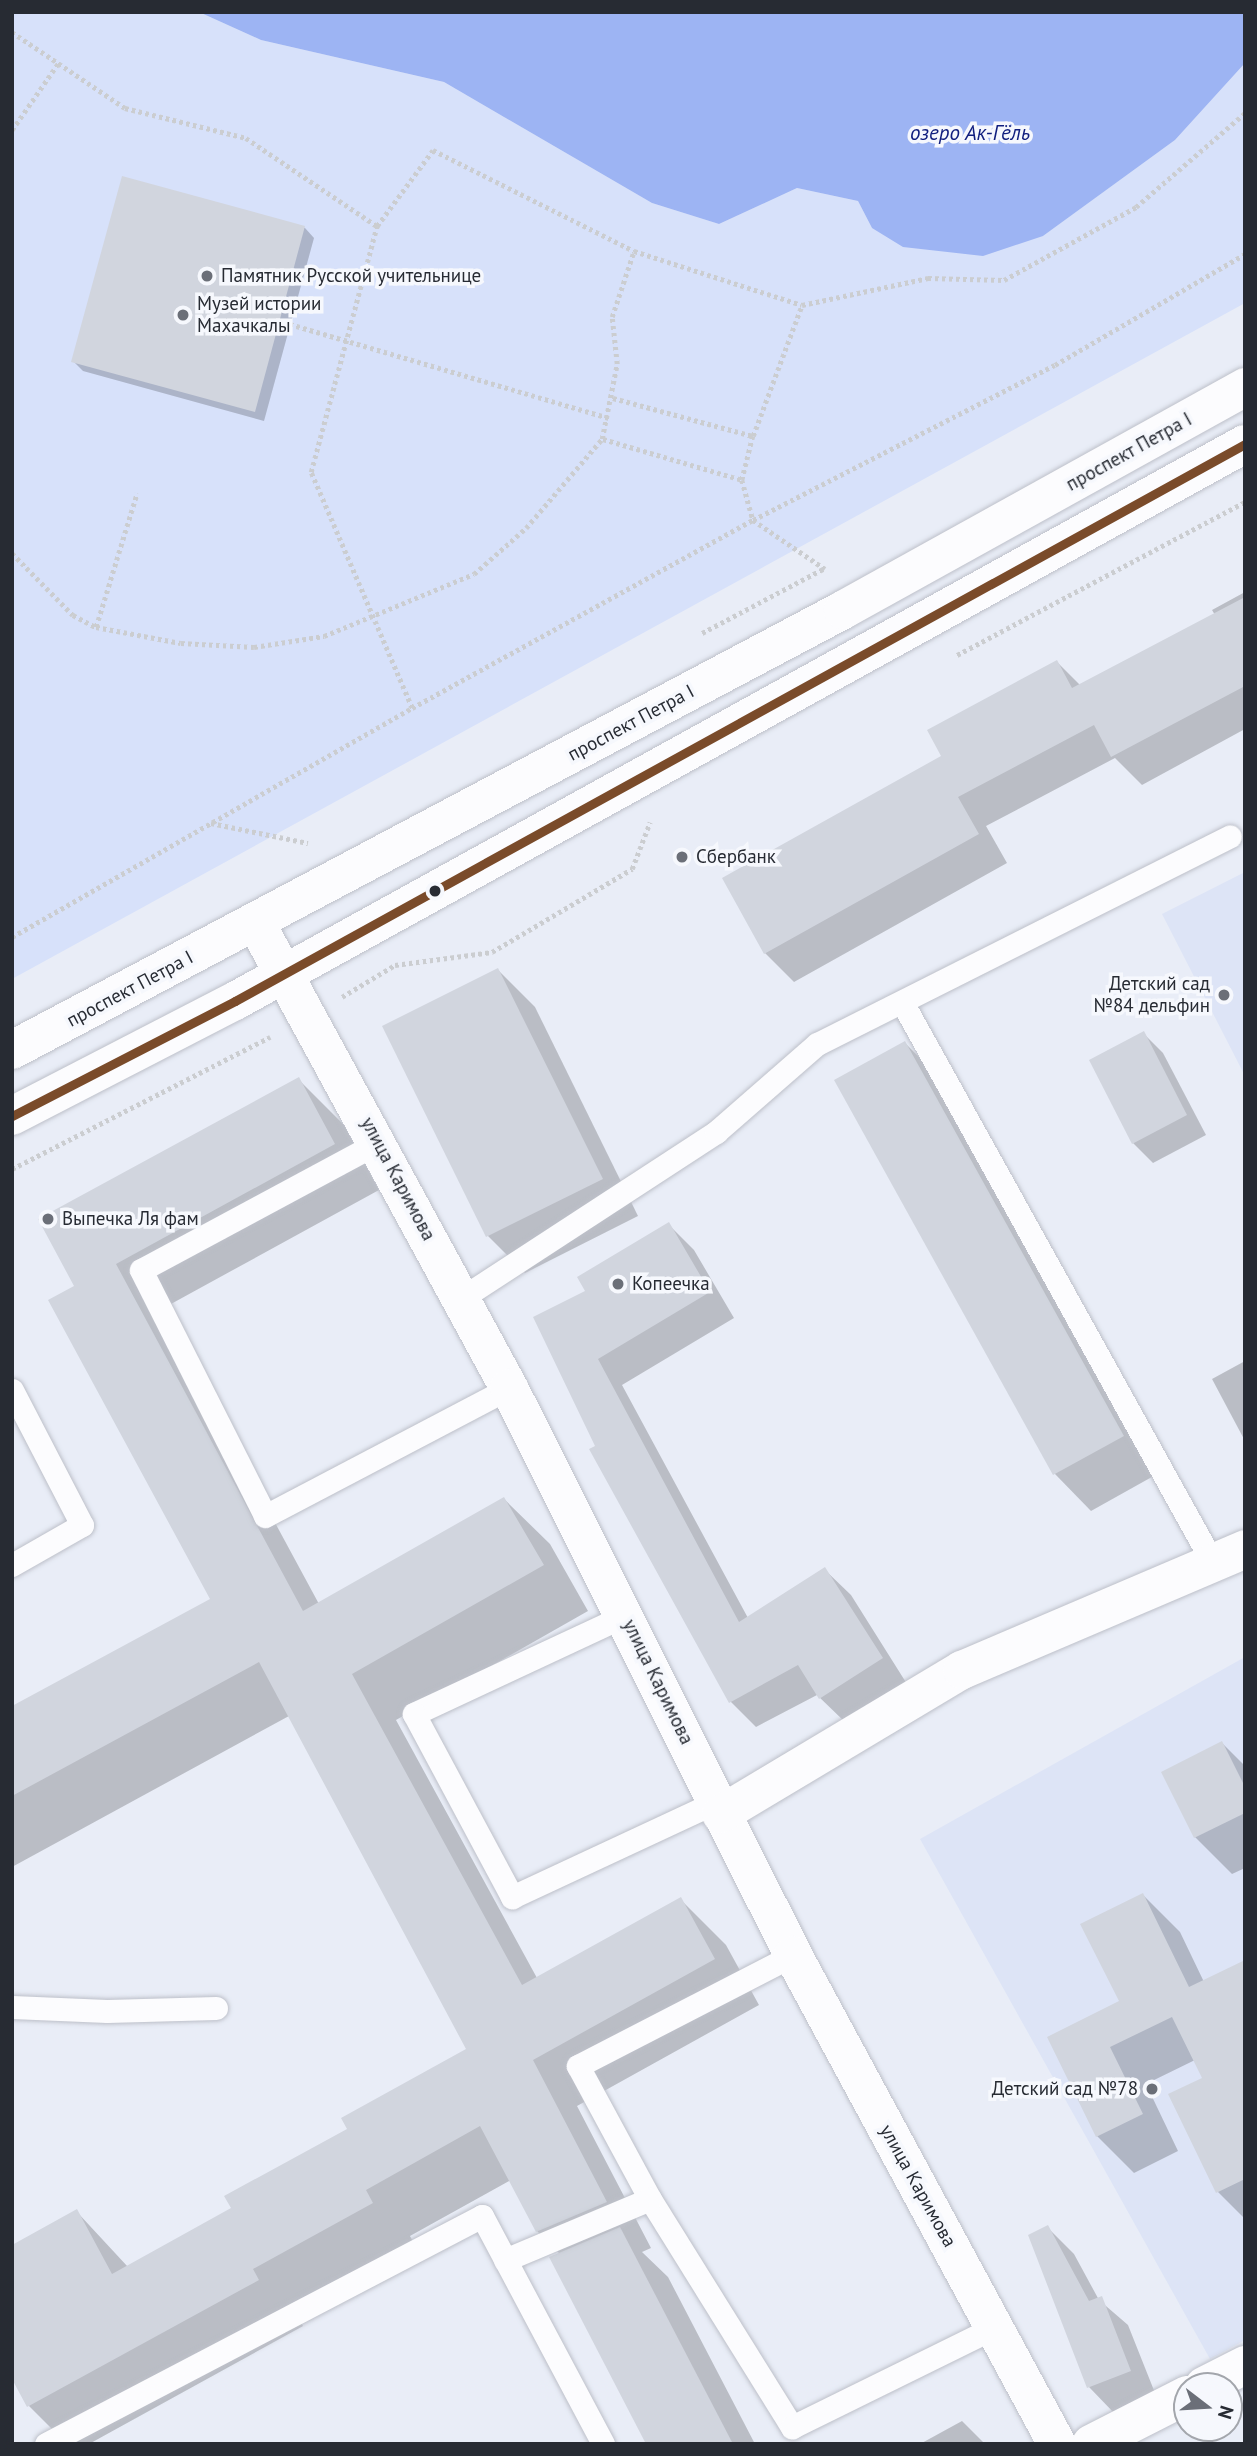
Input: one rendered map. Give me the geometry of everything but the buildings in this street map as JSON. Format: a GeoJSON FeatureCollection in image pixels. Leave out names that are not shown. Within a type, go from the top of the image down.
{"type":"FeatureCollection","features":[{"type":"Feature","properties":{"kind":"main road","name":"проспект Петра I"},"geometry":{"type":"LineString","coordinates":[[12,1050],[842,610],[1245,387]]}},
{"type":"Feature","properties":{"kind":"main road"},"geometry":{"type":"LineString","coordinates":[[12,1116],[286,974],[1245,444]]}},
{"type":"Feature","properties":{"kind":"main road","name":"улица Каримова"},"geometry":{"type":"LineString","coordinates":[[256,923],[311,1017],[509,1388],[626,1615],[718,1808],[793,1955],[1057,2444]]}},
{"type":"Feature","properties":{"kind":"main road"},"geometry":{"type":"LineString","coordinates":[[718,1808],[962,1670],[1229,1556]]}},
{"type":"Feature","properties":{"kind":"main road"},"geometry":{"type":"LineString","coordinates":[[1091,2444],[1173,2402]]}},
{"type":"Feature","properties":{"kind":"lane"},"geometry":{"type":"LineString","coordinates":[[460,1299],[716,1132],[817,1044],[1230,836]]}},
{"type":"Feature","properties":{"kind":"lane"},"geometry":{"type":"LineString","coordinates":[[902,1002],[1229,1556]]}},
{"type":"Feature","properties":{"kind":"lane"},"geometry":{"type":"LineString","coordinates":[[379,1142],[141,1270],[265,1516],[509,1388]]}},
{"type":"Feature","properties":{"kind":"lane"},"geometry":{"type":"LineString","coordinates":[[12,1390],[82,1525],[12,1565]]}},
{"type":"Feature","properties":{"kind":"lane"},"geometry":{"type":"LineString","coordinates":[[626,1615],[414,1714],[512,1897],[718,1808]]}},
{"type":"Feature","properties":{"kind":"lane"},"geometry":{"type":"LineString","coordinates":[[793,1955],[578,2066],[650,2199],[792,2427],[995,2327]]}},
{"type":"Feature","properties":{"kind":"lane"},"geometry":{"type":"LineString","coordinates":[[12,2007],[107,2011],[216,2008]]}},
{"type":"Feature","properties":{"kind":"lane"},"geometry":{"type":"LineString","coordinates":[[505,2260],[650,2199]]}},
{"type":"Feature","properties":{"kind":"lane"},"geometry":{"type":"LineString","coordinates":[[46,2444],[482,2216],[603,2444]]}},
{"type":"Feature","properties":{"kind":"path"},"geometry":{"type":"LineString","coordinates":[[12,32],[124,108],[246,138],[377,226]]}},
{"type":"Feature","properties":{"kind":"path"},"geometry":{"type":"LineString","coordinates":[[12,130],[59,62]]}},
{"type":"Feature","properties":{"kind":"path"},"geometry":{"type":"LineString","coordinates":[[412,708],[369,616],[311,472],[377,226],[433,150],[634,251],[802,305],[928,278],[1004,281],[1136,206],[1245,113]]}},
{"type":"Feature","properties":{"kind":"path"},"geometry":{"type":"LineString","coordinates":[[12,553],[73,615],[96,627],[181,643],[254,647],[324,636],[474,574],[526,528],[602,439],[609,418],[617,365],[612,317],[634,251]]}},
{"type":"Feature","properties":{"kind":"path"},"geometry":{"type":"LineString","coordinates":[[12,937],[412,708],[754,520],[1055,365],[1245,254]]}},
{"type":"Feature","properties":{"kind":"path"},"geometry":{"type":"LineString","coordinates":[[802,305],[753,436],[742,480],[754,520],[825,568],[842,610]]}},
{"type":"Feature","properties":{"kind":"path"},"geometry":{"type":"LineString","coordinates":[[283,322],[609,418]]}},
{"type":"Feature","properties":{"kind":"path"},"geometry":{"type":"LineString","coordinates":[[613,398],[753,436]]}},
{"type":"Feature","properties":{"kind":"path"},"geometry":{"type":"LineString","coordinates":[[602,439],[742,480]]}},
{"type":"Feature","properties":{"kind":"path"},"geometry":{"type":"LineString","coordinates":[[96,627],[137,493]]}},
{"type":"Feature","properties":{"kind":"path"},"geometry":{"type":"LineString","coordinates":[[950,658],[1245,502]]}},
{"type":"Feature","properties":{"kind":"path"},"geometry":{"type":"LineString","coordinates":[[692,639],[825,568]]}},
{"type":"Feature","properties":{"kind":"path"},"geometry":{"type":"LineString","coordinates":[[12,1168],[311,1017],[395,965],[492,952],[632,869],[652,816]]}},
{"type":"Feature","properties":{"kind":"path"},"geometry":{"type":"LineString","coordinates":[[211,823],[305,844],[317,838]]}},
{"type":"Feature","properties":{"kind":"shaded area"},"geometry":{"type":"Polygon","coordinates":[[[12,12],[199,12],[261,40],[444,82],[652,203],[719,224],[797,188],[858,201],[872,228],[1043,236],[1175,140],[1245,63],[1245,303],[12,979],[12,12]]]}},
{"type":"Feature","properties":{"kind":"shaded area","name":"Детский сад №84 дельфин"},"geometry":{"type":"Polygon","coordinates":[[[1245,872],[1245,1076],[1162,914],[1245,872]]]}},
{"type":"Feature","properties":{"kind":"shaded area","name":"Детский сад №78"},"geometry":{"type":"Polygon","coordinates":[[[1245,1657],[1245,2340],[1210,2359],[920,1839],[1245,1657]]]}},
{"type":"Feature","properties":{"kind":"water","name":"озеро Ак-Гёль"},"geometry":{"type":"Polygon","coordinates":[[[199,12],[1245,12],[1245,63],[1175,140],[1043,236],[983,256],[903,247],[872,228],[858,201],[797,188],[719,224],[652,203],[444,82],[261,40],[199,12]]]}},
{"type":"Feature","properties":{"kind":"transit line"},"geometry":{"type":"LineString","coordinates":[[12,1116],[235,1001],[1245,444]]}},
{"type":"Feature","properties":{"kind":"place","name":"Памятник Русской учительнице"},"geometry":{"type":"Point","coordinates":[207,276]}},
{"type":"Feature","properties":{"kind":"place","name":"Музей истории Махачкалы"},"geometry":{"type":"Point","coordinates":[183,315]}},
{"type":"Feature","properties":{"kind":"place","name":"Сбербанк"},"geometry":{"type":"Point","coordinates":[682,857]}},
{"type":"Feature","properties":{"kind":"place","name":"Детский сад №84 дельфин"},"geometry":{"type":"Point","coordinates":[1224,995]}},
{"type":"Feature","properties":{"kind":"place","name":"Выпечка Ля фам"},"geometry":{"type":"Point","coordinates":[48,1219]}},
{"type":"Feature","properties":{"kind":"place","name":"Копеечка"},"geometry":{"type":"Point","coordinates":[618,1284]}},
{"type":"Feature","properties":{"kind":"place","name":"Детский сад №78"},"geometry":{"type":"Point","coordinates":[1152,2089]}}]}
